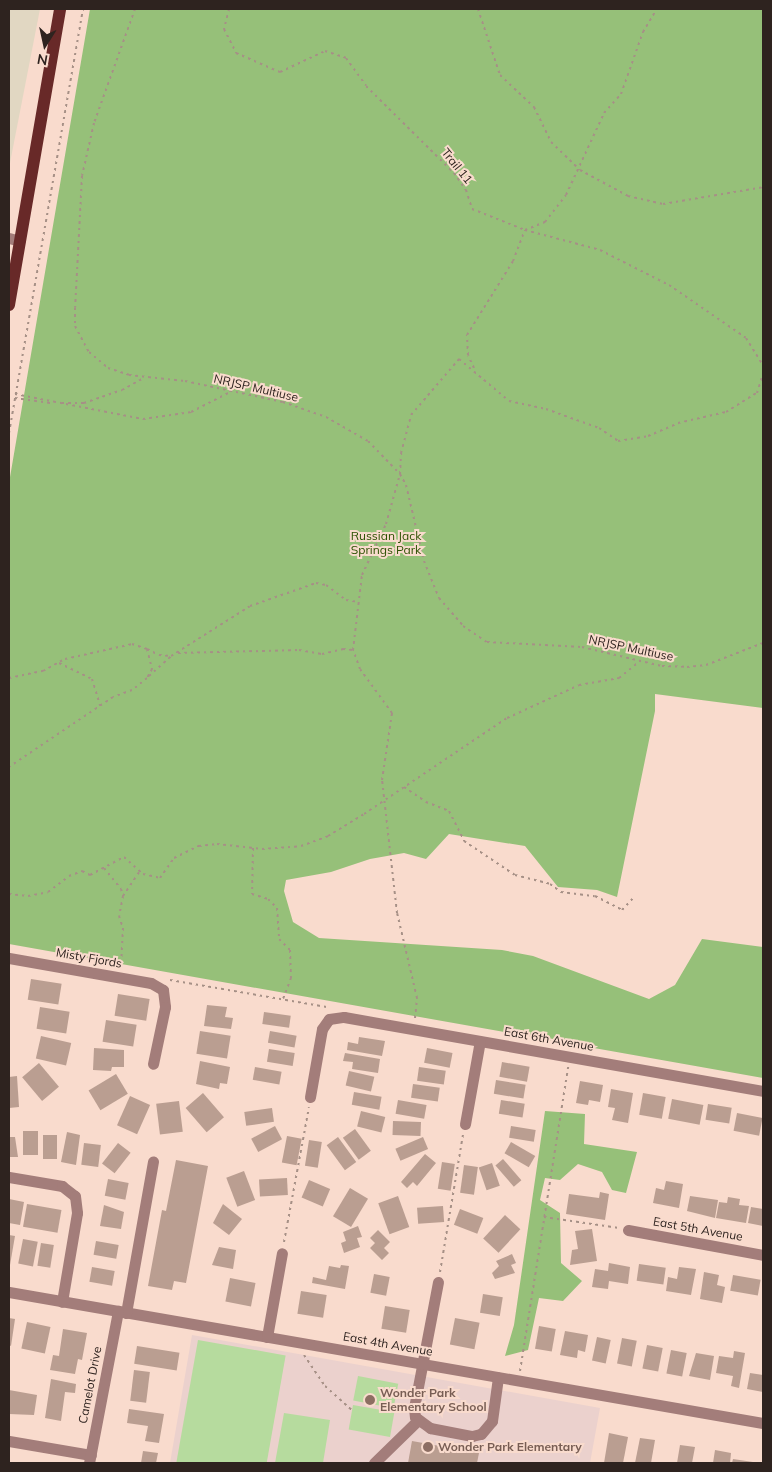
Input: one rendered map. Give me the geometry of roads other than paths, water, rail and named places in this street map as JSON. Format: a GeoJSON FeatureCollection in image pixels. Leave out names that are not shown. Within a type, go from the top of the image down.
{"type":"FeatureCollection","features":[{"type":"Feature","properties":{"kind":"main road"},"geometry":{"type":"LineString","coordinates":[[9,305],[15,239],[60,9]]}},
{"type":"Feature","properties":{"kind":"street","name":"Misty Fjords"},"geometry":{"type":"LineString","coordinates":[[9,958],[151,983],[163,990],[165,1007],[154,1064]]}},
{"type":"Feature","properties":{"kind":"street","name":"East 6th Avenue"},"geometry":{"type":"LineString","coordinates":[[310,1097],[322,1029],[334,1018],[414,1029],[763,1091]]}},
{"type":"Feature","properties":{"kind":"street"},"geometry":{"type":"LineString","coordinates":[[465,1124],[480,1041]]}},
{"type":"Feature","properties":{"kind":"street","name":"Camelot Drive"},"geometry":{"type":"LineString","coordinates":[[90,1459],[153,1161]]}},
{"type":"Feature","properties":{"kind":"street"},"geometry":{"type":"LineString","coordinates":[[9,1177],[62,1186],[74,1196],[77,1213],[62,1302]]}},
{"type":"Feature","properties":{"kind":"street","name":"East 5th Avenue"},"geometry":{"type":"LineString","coordinates":[[628,1230],[763,1255]]}},
{"type":"Feature","properties":{"kind":"street"},"geometry":{"type":"LineString","coordinates":[[267,1337],[282,1253]]}},
{"type":"Feature","properties":{"kind":"street"},"geometry":{"type":"LineString","coordinates":[[438,1282],[414,1408],[418,1420],[430,1428],[472,1436],[481,1434],[492,1421],[498,1377]]}},
{"type":"Feature","properties":{"kind":"street","name":"East 4th Avenue"},"geometry":{"type":"LineString","coordinates":[[9,1292],[763,1422]]}},
{"type":"Feature","properties":{"kind":"street"},"geometry":{"type":"LineString","coordinates":[[374,1463],[418,1420]]}},
{"type":"Feature","properties":{"kind":"street"},"geometry":{"type":"LineString","coordinates":[[9,1441],[90,1459]]}},
{"type":"Feature","properties":{"kind":"place","name":"Wonder Park Elementary School"},"geometry":{"type":"Point","coordinates":[370,1400]}},
{"type":"Feature","properties":{"kind":"place","name":"Wonder Park Elementary"},"geometry":{"type":"Point","coordinates":[428,1447]}},
{"type":"Feature","properties":{"kind":"park label","name":"Russian Jack Springs Park"},"geometry":{"type":"Point","coordinates":[386,543]}}]}
